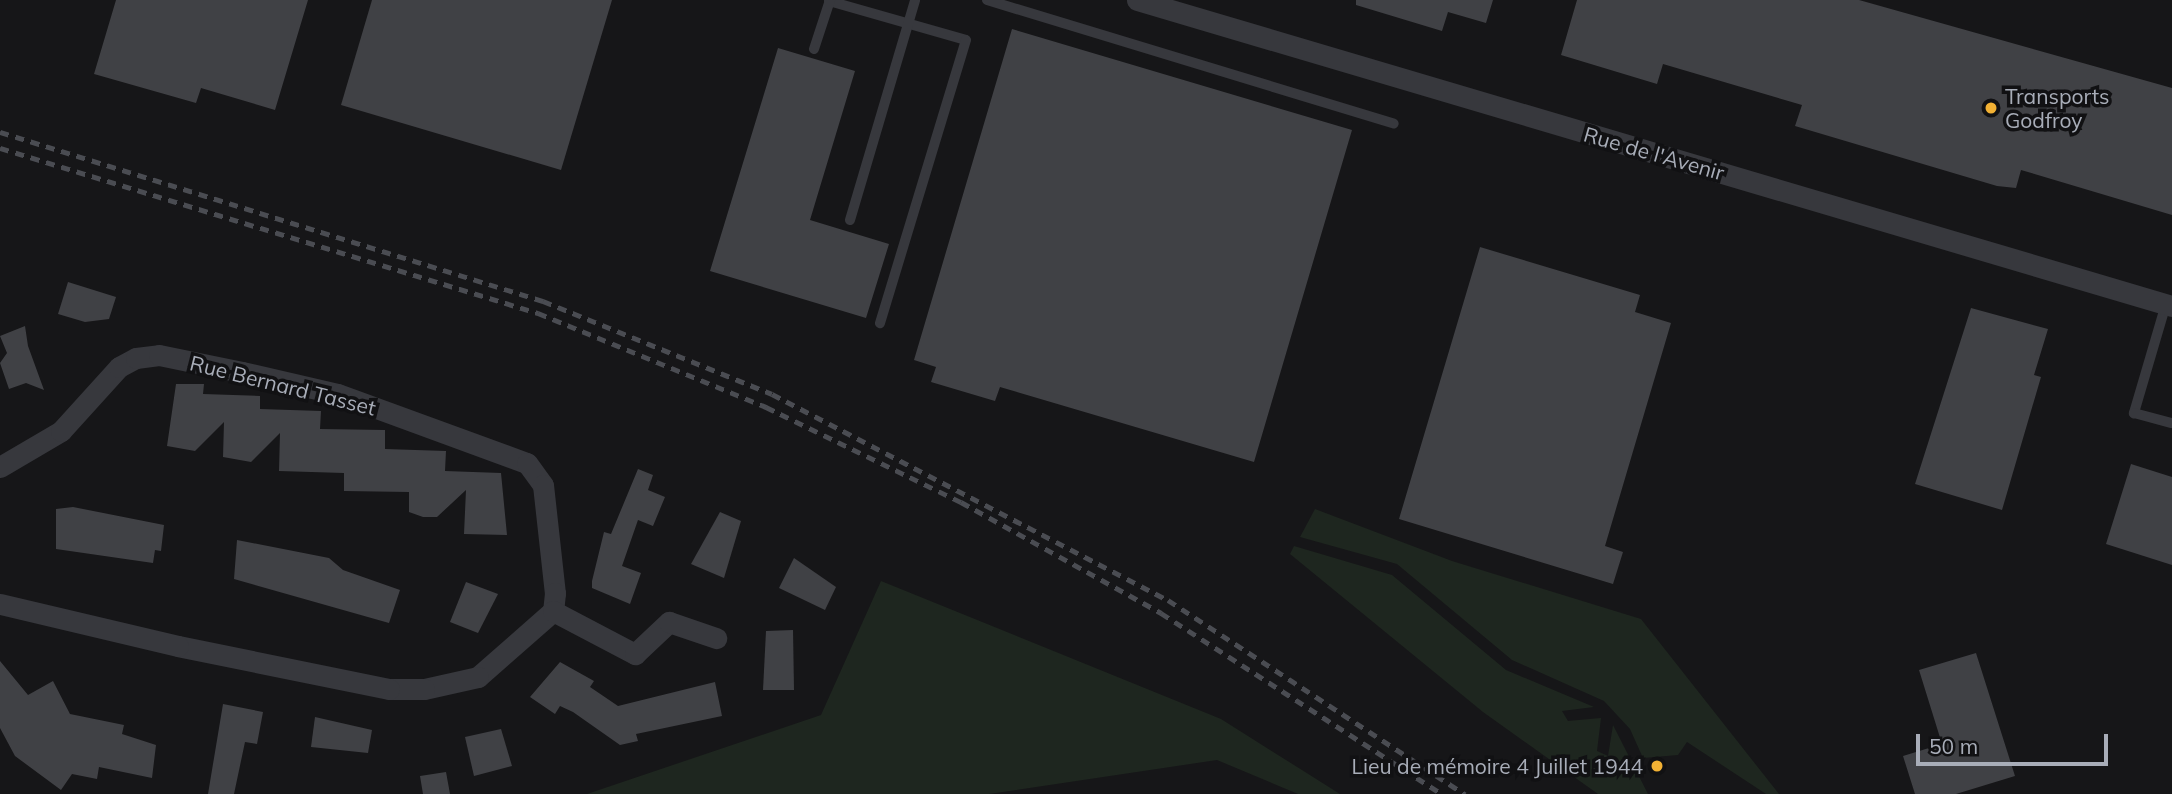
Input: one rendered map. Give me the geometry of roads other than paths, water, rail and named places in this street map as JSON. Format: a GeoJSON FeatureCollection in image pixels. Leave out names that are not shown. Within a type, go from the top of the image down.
{"type":"FeatureCollection","features":[{"type":"Feature","properties":{"kind":"street","name":"Rue de l'Avenir"},"geometry":{"type":"LineString","coordinates":[[1137,0],[2169,305]]}},
{"type":"Feature","properties":{"kind":"street","name":"Rue Bernard Tasset"},"geometry":{"type":"LineString","coordinates":[[0,467],[61,431],[119,367],[136,358],[159,355],[338,394],[527,463],[543,485],[553,611]]}},
{"type":"Feature","properties":{"kind":"street"},"geometry":{"type":"LineString","coordinates":[[0,604],[401,689],[478,677],[553,611],[635,654],[669,622],[716,638]]}},
{"type":"Feature","properties":{"kind":"lane"},"geometry":{"type":"LineString","coordinates":[[814,49],[829,0],[966,40],[880,323]]}},
{"type":"Feature","properties":{"kind":"lane"},"geometry":{"type":"LineString","coordinates":[[850,220],[915,0]]}},
{"type":"Feature","properties":{"kind":"lane"},"geometry":{"type":"LineString","coordinates":[[987,0],[1394,124]]}},
{"type":"Feature","properties":{"kind":"lane"},"geometry":{"type":"LineString","coordinates":[[2169,305],[2134,412],[2172,423]]}},
{"type":"Feature","properties":{"kind":"railway"},"geometry":{"type":"LineString","coordinates":[[0,132],[543,301],[772,394],[1168,600],[1465,794]]}},
{"type":"Feature","properties":{"kind":"railway"},"geometry":{"type":"LineString","coordinates":[[0,148],[538,313],[766,407],[961,502],[1161,613],[1442,794]]}},
{"type":"Feature","properties":{"kind":"place","name":"Transports Godfroy"},"geometry":{"type":"Point","coordinates":[1991,108]}},
{"type":"Feature","properties":{"kind":"place","name":"Lieu de mémoire 4 Juillet 1944"},"geometry":{"type":"Point","coordinates":[1657,766]}}]}
